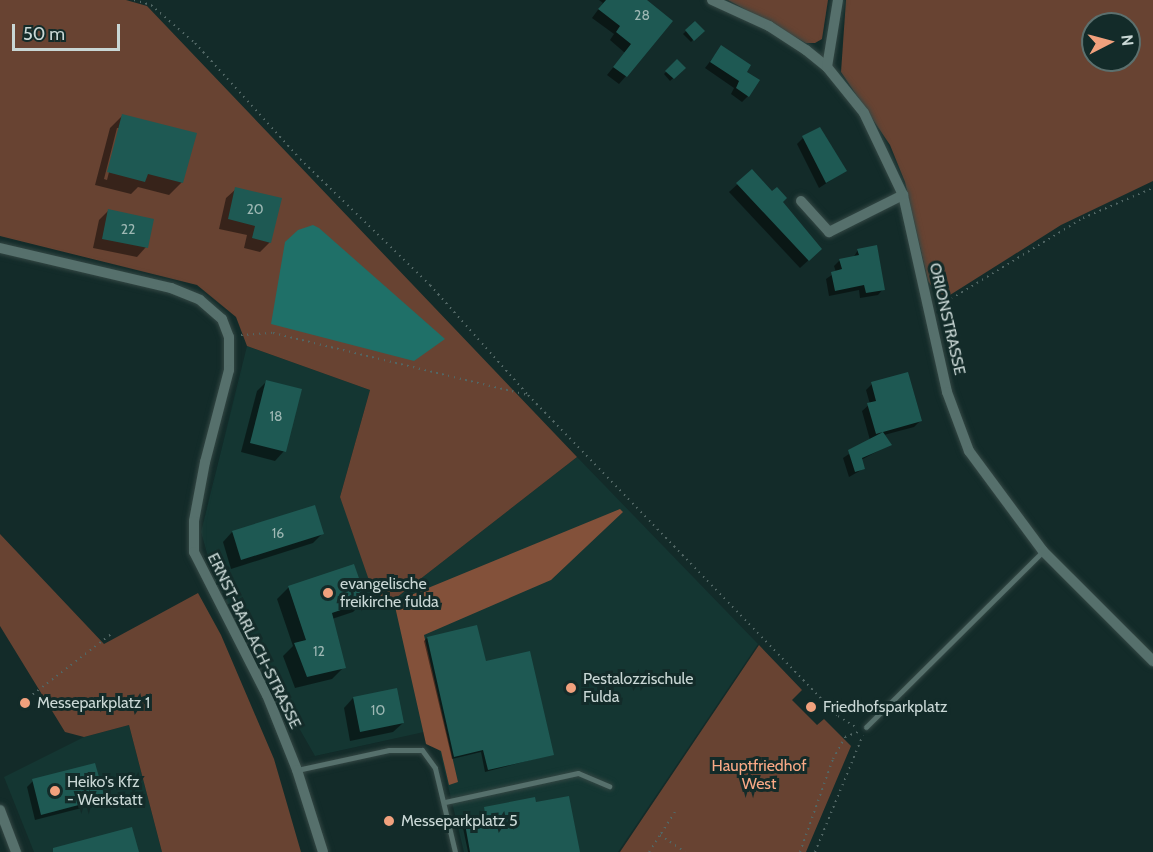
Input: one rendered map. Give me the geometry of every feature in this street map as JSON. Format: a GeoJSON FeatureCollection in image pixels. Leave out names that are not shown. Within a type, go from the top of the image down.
{"type":"FeatureCollection","features":[{"type":"Feature","properties":{"kind":"street","name":"ORIONSTRASSE"},"geometry":{"type":"LineString","coordinates":[[712,0],[769,26],[827,67],[864,113],[903,195],[947,392],[969,451],[1043,551],[1153,661]]}},
{"type":"Feature","properties":{"kind":"street"},"geometry":{"type":"LineString","coordinates":[[827,67],[838,0]]}},
{"type":"Feature","properties":{"kind":"street"},"geometry":{"type":"LineString","coordinates":[[801,201],[829,232],[903,195]]}},
{"type":"Feature","properties":{"kind":"street","name":"ERNST-BARLACH-STRASSE"},"geometry":{"type":"LineString","coordinates":[[0,249],[171,288],[213,309],[222,319],[229,337],[229,370],[205,462],[194,521],[194,552],[267,695],[297,770],[323,852]]}},
{"type":"Feature","properties":{"kind":"street"},"geometry":{"type":"LineString","coordinates":[[0,810],[16,852]]}},
{"type":"Feature","properties":{"kind":"lane"},"geometry":{"type":"LineString","coordinates":[[863,729],[1043,551]]}},
{"type":"Feature","properties":{"kind":"lane"},"geometry":{"type":"LineString","coordinates":[[297,770],[388,750],[417,748],[435,768],[445,802],[455,852]]}},
{"type":"Feature","properties":{"kind":"lane"},"geometry":{"type":"LineString","coordinates":[[445,802],[578,773],[609,786]]}},
{"type":"Feature","properties":{"kind":"path"},"geometry":{"type":"LineString","coordinates":[[134,0],[151,5],[195,43],[300,159],[430,285],[528,395],[838,716],[863,729]]}},
{"type":"Feature","properties":{"kind":"path"},"geometry":{"type":"LineString","coordinates":[[930,309],[1083,218],[1153,188]]}},
{"type":"Feature","properties":{"kind":"path"},"geometry":{"type":"LineString","coordinates":[[229,337],[273,333],[528,395]]}},
{"type":"Feature","properties":{"kind":"path"},"geometry":{"type":"LineString","coordinates":[[28,699],[111,634]]}},
{"type":"Feature","properties":{"kind":"path"},"geometry":{"type":"LineString","coordinates":[[800,852],[833,759],[845,737],[863,729]]}},
{"type":"Feature","properties":{"kind":"path"},"geometry":{"type":"LineString","coordinates":[[815,852],[863,729]]}},
{"type":"Feature","properties":{"kind":"path"},"geometry":{"type":"LineString","coordinates":[[649,852],[675,812]]}},
{"type":"Feature","properties":{"kind":"path"},"geometry":{"type":"LineString","coordinates":[[660,835],[685,852]]}},
{"type":"Feature","properties":{"kind":"shaded area"},"geometry":{"type":"Polygon","coordinates":[[[313,225],[445,339],[414,361],[271,324],[285,242],[298,230],[313,225]]]}},
{"type":"Feature","properties":{"kind":"shaded area","name":"Pestalozzischule Fulda"},"geometry":{"type":"Polygon","coordinates":[[[247,346],[370,390],[340,497],[392,601],[577,457],[758,644],[618,852],[464,852],[440,752],[424,732],[315,756],[215,581],[201,532],[247,346]]]}},
{"type":"Feature","properties":{"kind":"shaded area"},"geometry":{"type":"Polygon","coordinates":[[[620,509],[623,512],[551,580],[424,635],[458,782],[449,785],[441,751],[426,744],[394,602],[620,509]]]}},
{"type":"Feature","properties":{"kind":"shaded area"},"geometry":{"type":"Polygon","coordinates":[[[129,725],[162,852],[34,852],[4,777],[84,737],[129,725]]]}},
{"type":"Feature","properties":{"kind":"green space"},"geometry":{"type":"Polygon","coordinates":[[[0,0],[126,0],[147,6],[577,457],[392,601],[378,606],[340,497],[370,390],[247,346],[236,317],[197,285],[0,236],[0,0]]]}},
{"type":"Feature","properties":{"kind":"green space"},"geometry":{"type":"Polygon","coordinates":[[[728,0],[828,0],[822,39],[815,43],[806,43],[728,0]]]}},
{"type":"Feature","properties":{"kind":"green space"},"geometry":{"type":"Polygon","coordinates":[[[846,0],[1153,0],[1153,181],[1061,225],[950,295],[937,294],[928,281],[905,182],[890,145],[841,72],[846,0]]]}},
{"type":"Feature","properties":{"kind":"green space"},"geometry":{"type":"Polygon","coordinates":[[[0,534],[104,644],[198,593],[221,635],[274,759],[301,852],[162,852],[129,725],[84,737],[65,732],[0,626],[0,534]]]}},
{"type":"Feature","properties":{"kind":"green space","name":"Hauptfriedhof West"},"geometry":{"type":"Polygon","coordinates":[[[759,645],[802,690],[792,700],[817,725],[824,719],[851,746],[806,852],[620,852],[759,645]]]}},
{"type":"Feature","properties":{"kind":"building"},"geometry":{"type":"Polygon","coordinates":[[[606,0],[647,0],[673,21],[627,77],[613,67],[631,44],[616,32],[620,26],[598,9],[606,0]]]}},
{"type":"Feature","properties":{"kind":"building"},"geometry":{"type":"Polygon","coordinates":[[[695,21],[705,31],[694,41],[685,30],[695,21]]]}},
{"type":"Feature","properties":{"kind":"building"},"geometry":{"type":"Polygon","coordinates":[[[721,45],[751,65],[747,72],[760,80],[749,97],[736,88],[739,81],[710,62],[721,45]]]}},
{"type":"Feature","properties":{"kind":"building"},"geometry":{"type":"Polygon","coordinates":[[[677,59],[686,68],[674,79],[665,71],[677,59]]]}},
{"type":"Feature","properties":{"kind":"building"},"geometry":{"type":"Polygon","coordinates":[[[122,114],[197,133],[183,183],[148,174],[145,182],[107,172],[122,114]]]}},
{"type":"Feature","properties":{"kind":"building"},"geometry":{"type":"Polygon","coordinates":[[[820,127],[847,171],[826,183],[802,136],[820,127]]]}},
{"type":"Feature","properties":{"kind":"building"},"geometry":{"type":"Polygon","coordinates":[[[752,169],[772,191],[777,187],[787,198],[783,202],[822,249],[809,261],[736,183],[752,169]]]}},
{"type":"Feature","properties":{"kind":"building"},"geometry":{"type":"Polygon","coordinates":[[[235,187],[282,198],[271,243],[252,238],[255,226],[228,219],[235,187]]]}},
{"type":"Feature","properties":{"kind":"building"},"geometry":{"type":"Polygon","coordinates":[[[108,209],[154,219],[148,248],[102,239],[108,209]]]}},
{"type":"Feature","properties":{"kind":"building"},"geometry":{"type":"Polygon","coordinates":[[[877,245],[885,290],[866,293],[864,285],[835,291],[831,272],[842,269],[839,259],[859,255],[857,249],[877,245]]]}},
{"type":"Feature","properties":{"kind":"building"},"geometry":{"type":"Polygon","coordinates":[[[908,372],[922,421],[876,434],[867,403],[876,401],[871,382],[908,372]]]}},
{"type":"Feature","properties":{"kind":"building"},"geometry":{"type":"Polygon","coordinates":[[[266,380],[302,389],[286,452],[250,443],[266,380]]]}},
{"type":"Feature","properties":{"kind":"building"},"geometry":{"type":"Polygon","coordinates":[[[883,432],[892,445],[862,458],[865,469],[855,472],[848,450],[883,432]]]}},
{"type":"Feature","properties":{"kind":"building"},"geometry":{"type":"Polygon","coordinates":[[[315,505],[324,534],[241,560],[232,531],[315,505]]]}},
{"type":"Feature","properties":{"kind":"building"},"geometry":{"type":"Polygon","coordinates":[[[354,564],[367,601],[332,613],[346,668],[307,677],[294,643],[306,640],[288,586],[354,564]]]}},
{"type":"Feature","properties":{"kind":"building"},"geometry":{"type":"Polygon","coordinates":[[[477,625],[486,661],[530,651],[554,755],[488,770],[483,750],[454,757],[427,637],[477,625]]]}},
{"type":"Feature","properties":{"kind":"building"},"geometry":{"type":"Polygon","coordinates":[[[397,688],[404,723],[360,732],[353,697],[397,688]]]}},
{"type":"Feature","properties":{"kind":"building"},"geometry":{"type":"Polygon","coordinates":[[[95,763],[105,798],[41,815],[32,779],[95,763]]]}},
{"type":"Feature","properties":{"kind":"building"},"geometry":{"type":"Polygon","coordinates":[[[569,796],[580,852],[470,852],[465,824],[486,820],[484,807],[535,797],[536,802],[569,796]]]}},
{"type":"Feature","properties":{"kind":"building"},"geometry":{"type":"Polygon","coordinates":[[[132,827],[139,852],[53,852],[53,848],[132,827]]]}},
{"type":"Feature","properties":{"kind":"place","name":"evangelische freikirche fulda"},"geometry":{"type":"Point","coordinates":[328,593]}},
{"type":"Feature","properties":{"kind":"place","name":"Pestalozzischule Fulda"},"geometry":{"type":"Point","coordinates":[571,688]}},
{"type":"Feature","properties":{"kind":"place","name":"Messeparkplatz 1"},"geometry":{"type":"Point","coordinates":[25,703]}},
{"type":"Feature","properties":{"kind":"place","name":"Friedhofsparkplatz"},"geometry":{"type":"Point","coordinates":[811,707]}},
{"type":"Feature","properties":{"kind":"place","name":"Heiko's Kfz - Werkstatt"},"geometry":{"type":"Point","coordinates":[55,791]}},
{"type":"Feature","properties":{"kind":"place","name":"Messeparkplatz 5"},"geometry":{"type":"Point","coordinates":[389,821]}}]}
